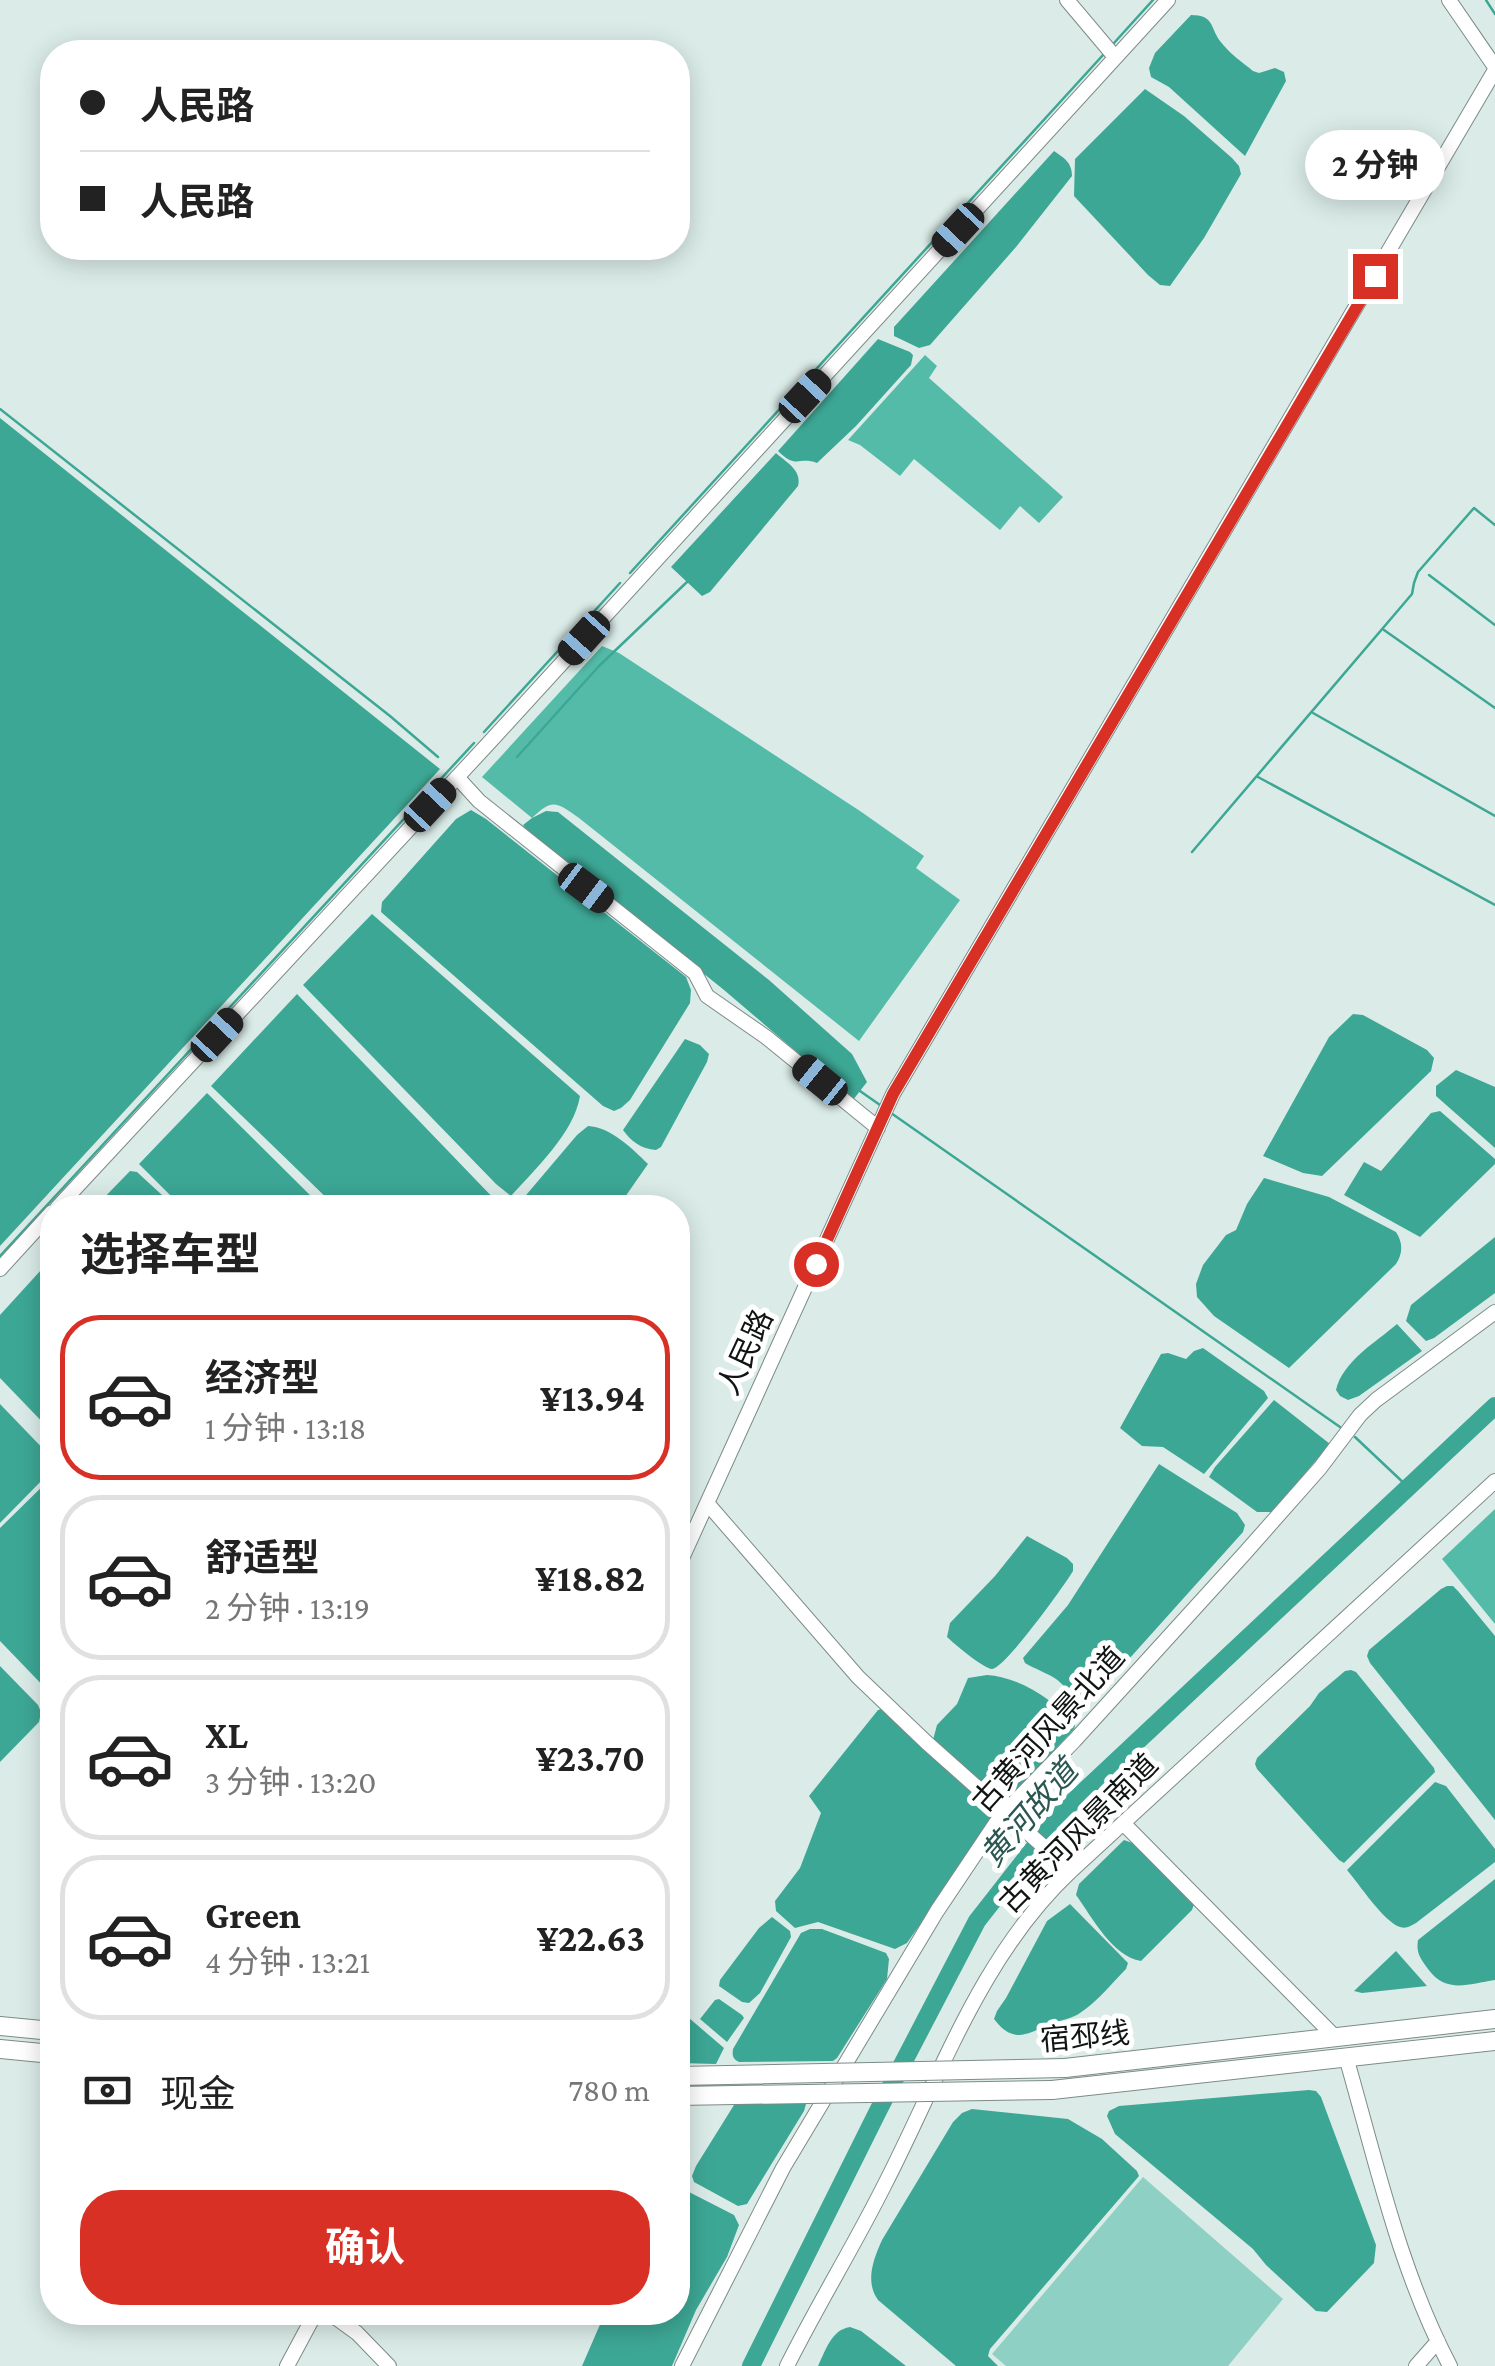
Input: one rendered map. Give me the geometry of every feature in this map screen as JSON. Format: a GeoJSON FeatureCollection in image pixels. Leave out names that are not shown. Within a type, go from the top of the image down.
{"type":"FeatureCollection","features":[{"type":"Feature","properties":{"kind":"main road","name":"宿邳线"},"geometry":{"type":"LineString","coordinates":[[690,2076],[1066,2068],[1495,2019]]}},
{"type":"Feature","properties":{"kind":"main road"},"geometry":{"type":"LineString","coordinates":[[0,2026],[40,2030]]}},
{"type":"Feature","properties":{"kind":"main road","name":"宿邳线"},"geometry":{"type":"LineString","coordinates":[[690,2096],[1052,2090],[1495,2041]]}},
{"type":"Feature","properties":{"kind":"main road"},"geometry":{"type":"LineString","coordinates":[[0,2049],[40,2053]]}},
{"type":"Feature","properties":{"kind":"street"},"geometry":{"type":"LineString","coordinates":[[1067,0],[1115,57]]}},
{"type":"Feature","properties":{"kind":"street"},"geometry":{"type":"LineString","coordinates":[[69,1195],[1168,0]]}},
{"type":"Feature","properties":{"kind":"street"},"geometry":{"type":"LineString","coordinates":[[1449,0],[1495,68]]}},
{"type":"Feature","properties":{"kind":"street","name":"人民路"},"geometry":{"type":"LineString","coordinates":[[690,1541],[883,1116],[1495,68]]}},
{"type":"Feature","properties":{"kind":"street"},"geometry":{"type":"LineString","coordinates":[[457,776],[478,801],[695,973],[707,996],[883,1116]]}},
{"type":"Feature","properties":{"kind":"street"},"geometry":{"type":"LineString","coordinates":[[0,1268],[40,1226]]}},
{"type":"Feature","properties":{"kind":"street","name":"古黄河风景北道"},"geometry":{"type":"LineString","coordinates":[[682,2366],[783,2168],[938,1911],[1008,1815],[1320,1468],[1360,1415],[1495,1312]]}},
{"type":"Feature","properties":{"kind":"street","name":"古黄河风景南道"},"geometry":{"type":"LineString","coordinates":[[787,2366],[884,2186],[968,2015],[1007,1946],[1034,1908],[1068,1868],[1123,1823],[1495,1481]]}},
{"type":"Feature","properties":{"kind":"street"},"geometry":{"type":"LineString","coordinates":[[707,1503],[858,1677],[1068,1868]]}},
{"type":"Feature","properties":{"kind":"street"},"geometry":{"type":"LineString","coordinates":[[1123,1823],[1335,2037]]}},
{"type":"Feature","properties":{"kind":"street"},"geometry":{"type":"LineString","coordinates":[[1346,2057],[1403,2256],[1450,2366]]}},
{"type":"Feature","properties":{"kind":"street"},"geometry":{"type":"LineString","coordinates":[[287,2366],[309,2325]]}},
{"type":"Feature","properties":{"kind":"street"},"geometry":{"type":"LineString","coordinates":[[345,2325],[388,2366]]}},
{"type":"Feature","properties":{"kind":"street"},"geometry":{"type":"LineString","coordinates":[[1416,2366],[1438,2341]]}},
{"type":"Feature","properties":{"kind":"shaded area"},"geometry":{"type":"Polygon","coordinates":[[[1191,15],[1208,20],[1224,45],[1253,71],[1275,68],[1284,72],[1286,81],[1245,156],[1169,87],[1151,77],[1149,68],[1155,53],[1191,15]]]}},
{"type":"Feature","properties":{"kind":"shaded area"},"geometry":{"type":"Polygon","coordinates":[[[1145,89],[1184,116],[1232,158],[1241,174],[1204,238],[1170,286],[1160,285],[1148,275],[1074,196],[1075,159],[1145,89]]]}},
{"type":"Feature","properties":{"kind":"shaded area"},"geometry":{"type":"Polygon","coordinates":[[[1054,151],[1069,164],[1072,176],[1016,247],[930,345],[919,348],[894,336],[894,327],[1054,151]]]}},
{"type":"Feature","properties":{"kind":"shaded area"},"geometry":{"type":"Polygon","coordinates":[[[878,339],[910,352],[911,365],[817,463],[784,457],[778,451],[878,339]]]}},
{"type":"Feature","properties":{"kind":"shaded area"},"geometry":{"type":"Polygon","coordinates":[[[925,355],[937,366],[929,378],[1063,497],[1039,523],[1020,506],[1000,530],[914,459],[900,476],[848,440],[925,355]]]}},
{"type":"Feature","properties":{"kind":"shaded area"},"geometry":{"type":"Polygon","coordinates":[[[0,418],[440,769],[47,1195],[40,1195],[40,1203],[0,1246],[0,418]]]}},
{"type":"Feature","properties":{"kind":"shaded area"},"geometry":{"type":"Polygon","coordinates":[[[776,453],[796,471],[798,486],[710,592],[702,596],[671,567],[776,453]]]}},
{"type":"Feature","properties":{"kind":"shaded area"},"geometry":{"type":"Polygon","coordinates":[[[602,646],[619,653],[924,856],[916,868],[960,900],[859,1041],[565,808],[550,805],[532,818],[482,777],[602,646]]]}},
{"type":"Feature","properties":{"kind":"shaded area"},"geometry":{"type":"Polygon","coordinates":[[[471,810],[686,977],[690,1003],[630,1100],[621,1108],[614,1111],[603,1106],[381,912],[382,902],[456,819],[471,810]]]}},
{"type":"Feature","properties":{"kind":"shaded area"},"geometry":{"type":"Polygon","coordinates":[[[546,811],[558,812],[769,980],[852,1054],[867,1082],[853,1100],[528,832],[523,825],[546,811]]]}},
{"type":"Feature","properties":{"kind":"shaded area"},"geometry":{"type":"Polygon","coordinates":[[[372,914],[580,1096],[570,1123],[542,1162],[510,1195],[303,985],[372,914]]]}},
{"type":"Feature","properties":{"kind":"shaded area"},"geometry":{"type":"Polygon","coordinates":[[[297,994],[490,1195],[324,1195],[211,1086],[297,994]]]}},
{"type":"Feature","properties":{"kind":"shaded area"},"geometry":{"type":"Polygon","coordinates":[[[1353,1014],[1363,1015],[1427,1050],[1434,1058],[1431,1071],[1322,1176],[1303,1173],[1263,1156],[1329,1037],[1353,1014]]]}},
{"type":"Feature","properties":{"kind":"shaded area"},"geometry":{"type":"Polygon","coordinates":[[[685,1039],[709,1054],[707,1062],[661,1147],[646,1148],[623,1130],[685,1039]]]}},
{"type":"Feature","properties":{"kind":"shaded area"},"geometry":{"type":"Polygon","coordinates":[[[1456,1070],[1495,1087],[1495,1148],[1436,1096],[1436,1086],[1456,1070]]]}},
{"type":"Feature","properties":{"kind":"shaded area"},"geometry":{"type":"Polygon","coordinates":[[[207,1093],[310,1195],[170,1195],[139,1164],[207,1093]]]}},
{"type":"Feature","properties":{"kind":"shaded area"},"geometry":{"type":"Polygon","coordinates":[[[1440,1111],[1495,1159],[1495,1164],[1420,1237],[1344,1195],[1364,1162],[1381,1171],[1431,1113],[1440,1111]]]}},
{"type":"Feature","properties":{"kind":"shaded area"},"geometry":{"type":"Polygon","coordinates":[[[588,1126],[596,1127],[628,1145],[648,1164],[626,1195],[526,1195],[588,1126]]]}},
{"type":"Feature","properties":{"kind":"shaded area"},"geometry":{"type":"Polygon","coordinates":[[[130,1171],[137,1172],[162,1195],[107,1195],[130,1171]]]}},
{"type":"Feature","properties":{"kind":"shaded area"},"geometry":{"type":"Polygon","coordinates":[[[1264,1178],[1329,1197],[1396,1232],[1401,1244],[1396,1264],[1289,1368],[1214,1316],[1197,1297],[1196,1284],[1203,1265],[1226,1235],[1236,1230],[1264,1178]]]}},
{"type":"Feature","properties":{"kind":"shaded area"},"geometry":{"type":"Polygon","coordinates":[[[1495,1237],[1495,1293],[1426,1341],[1406,1321],[1411,1305],[1495,1237]]]}},
{"type":"Feature","properties":{"kind":"shaded area"},"geometry":{"type":"Polygon","coordinates":[[[40,1271],[40,1420],[0,1378],[0,1315],[40,1271]]]}},
{"type":"Feature","properties":{"kind":"shaded area"},"geometry":{"type":"Polygon","coordinates":[[[1397,1324],[1422,1351],[1359,1396],[1348,1400],[1340,1396],[1336,1390],[1345,1370],[1397,1324]]]}},
{"type":"Feature","properties":{"kind":"shaded area"},"geometry":{"type":"Polygon","coordinates":[[[1203,1348],[1264,1391],[1268,1398],[1204,1474],[1163,1447],[1142,1446],[1120,1428],[1161,1354],[1186,1359],[1203,1348]]]}},
{"type":"Feature","properties":{"kind":"shaded area"},"geometry":{"type":"Polygon","coordinates":[[[1274,1400],[1330,1444],[1272,1512],[1257,1512],[1209,1477],[1274,1400]]]}},
{"type":"Feature","properties":{"kind":"shaded area"},"geometry":{"type":"Polygon","coordinates":[[[0,1404],[40,1446],[40,1482],[0,1523],[0,1404]]]}},
{"type":"Feature","properties":{"kind":"shaded area"},"geometry":{"type":"Polygon","coordinates":[[[1159,1464],[1237,1513],[1245,1525],[1243,1532],[1094,1698],[1082,1697],[1025,1663],[1023,1658],[1068,1605],[1159,1464]]]}},
{"type":"Feature","properties":{"kind":"shaded area"},"geometry":{"type":"Polygon","coordinates":[[[40,1489],[40,1683],[0,1641],[0,1528],[40,1489]]]}},
{"type":"Feature","properties":{"kind":"shaded area"},"geometry":{"type":"Polygon","coordinates":[[[1495,1509],[1495,1624],[1442,1559],[1495,1509]]]}},
{"type":"Feature","properties":{"kind":"shaded area"},"geometry":{"type":"Polygon","coordinates":[[[1027,1536],[1067,1558],[1073,1571],[1021,1641],[999,1665],[988,1668],[947,1637],[950,1623],[1027,1536]]]}},
{"type":"Feature","properties":{"kind":"shaded area"},"geometry":{"type":"Polygon","coordinates":[[[1447,1586],[1458,1591],[1495,1636],[1495,1820],[1367,1656],[1369,1650],[1447,1586]]]}},
{"type":"Feature","properties":{"kind":"shaded area"},"geometry":{"type":"Polygon","coordinates":[[[0,1666],[38,1705],[40,1717],[0,1762],[0,1666]]]}},
{"type":"Feature","properties":{"kind":"shaded area"},"geometry":{"type":"Polygon","coordinates":[[[1351,1670],[1435,1772],[1344,1863],[1255,1764],[1319,1693],[1351,1670]]]}},
{"type":"Feature","properties":{"kind":"shaded area"},"geometry":{"type":"Polygon","coordinates":[[[987,1675],[1012,1680],[1036,1691],[1075,1726],[1008,1797],[977,1781],[933,1740],[937,1725],[957,1704],[968,1678],[987,1675]]]}},
{"type":"Feature","properties":{"kind":"shaded area"},"geometry":{"type":"Polygon","coordinates":[[[881,1709],[991,1806],[997,1816],[907,1943],[895,1949],[818,1922],[795,1928],[776,1911],[775,1901],[800,1868],[821,1813],[809,1796],[881,1709]]]}},
{"type":"Feature","properties":{"kind":"shaded area"},"geometry":{"type":"Polygon","coordinates":[[[1435,1782],[1446,1786],[1495,1849],[1495,1862],[1416,1923],[1400,1927],[1379,1910],[1347,1870],[1435,1782]]]}},
{"type":"Feature","properties":{"kind":"shaded area"},"geometry":{"type":"Polygon","coordinates":[[[1124,1840],[1141,1846],[1194,1904],[1141,1961],[1112,1944],[1076,1895],[1079,1884],[1124,1840]]]}},
{"type":"Feature","properties":{"kind":"shaded area"},"geometry":{"type":"Polygon","coordinates":[[[1495,1879],[1495,1980],[1458,1985],[1442,1982],[1421,1958],[1418,1940],[1495,1879]]]}},
{"type":"Feature","properties":{"kind":"shaded area"},"geometry":{"type":"Polygon","coordinates":[[[1070,1904],[1128,1963],[1126,1969],[1077,2015],[1024,2034],[1009,2033],[994,2019],[997,2011],[1047,1921],[1070,1904]]]}},
{"type":"Feature","properties":{"kind":"shaded area"},"geometry":{"type":"Polygon","coordinates":[[[772,1917],[790,1931],[791,1937],[760,1993],[749,2003],[742,2002],[719,1986],[720,1980],[759,1928],[772,1917]]]}},
{"type":"Feature","properties":{"kind":"shaded area"},"geometry":{"type":"Polygon","coordinates":[[[822,1929],[886,1953],[887,1979],[833,2061],[739,2062],[733,2057],[733,2049],[801,1933],[822,1929]]]}},
{"type":"Feature","properties":{"kind":"shaded area"},"geometry":{"type":"Polygon","coordinates":[[[1396,1951],[1427,1986],[1354,1991],[1396,1951]]]}},
{"type":"Feature","properties":{"kind":"shaded area"},"geometry":{"type":"Polygon","coordinates":[[[719,1999],[744,2018],[727,2042],[700,2019],[719,1999]]]}},
{"type":"Feature","properties":{"kind":"shaded area"},"geometry":{"type":"Polygon","coordinates":[[[690,2019],[724,2048],[716,2064],[690,2063],[690,2019]]]}},
{"type":"Feature","properties":{"kind":"shaded area"},"geometry":{"type":"Polygon","coordinates":[[[1309,2090],[1321,2097],[1376,2245],[1374,2263],[1327,2312],[1316,2311],[1253,2249],[1115,2134],[1107,2116],[1119,2106],[1309,2090]]]}},
{"type":"Feature","properties":{"kind":"shaded area"},"geometry":{"type":"Polygon","coordinates":[[[806,2104],[804,2111],[747,2204],[738,2206],[694,2182],[696,2166],[734,2105],[806,2104]]]}},
{"type":"Feature","properties":{"kind":"shaded area"},"geometry":{"type":"Polygon","coordinates":[[[972,2109],[1068,2119],[1102,2139],[1139,2176],[990,2349],[988,2356],[998,2366],[956,2366],[878,2300],[871,2278],[882,2240],[953,2122],[972,2109]]]}},
{"type":"Feature","properties":{"kind":"shaded area"},"geometry":{"type":"Polygon","coordinates":[[[1143,2177],[1283,2299],[1228,2366],[1006,2366],[992,2354],[1143,2177]]]}},
{"type":"Feature","properties":{"kind":"shaded area"},"geometry":{"type":"Polygon","coordinates":[[[690,2193],[734,2215],[739,2225],[727,2257],[690,2324],[690,2193]]]}},
{"type":"Feature","properties":{"kind":"shaded area"},"geometry":{"type":"Polygon","coordinates":[[[600,2325],[690,2325],[672,2366],[582,2366],[600,2325]]]}},
{"type":"Feature","properties":{"kind":"shaded area"},"geometry":{"type":"Polygon","coordinates":[[[850,2327],[861,2331],[906,2366],[818,2366],[834,2336],[850,2327]]]}},
{"type":"Feature","properties":{"kind":"waterway"},"geometry":{"type":"LineString","coordinates":[[1114,43],[1153,0]]}},
{"type":"Feature","properties":{"kind":"waterway"},"geometry":{"type":"LineString","coordinates":[[1486,0],[1495,14]]}},
{"type":"Feature","properties":{"kind":"waterway"},"geometry":{"type":"LineString","coordinates":[[630,573],[1103,55]]}},
{"type":"Feature","properties":{"kind":"waterway"},"geometry":{"type":"LineString","coordinates":[[0,409],[438,757]]}},
{"type":"Feature","properties":{"kind":"waterway"},"geometry":{"type":"LineString","coordinates":[[1192,852],[1412,594],[1418,572],[1474,508],[1495,525]]}},
{"type":"Feature","properties":{"kind":"waterway"},"geometry":{"type":"LineString","coordinates":[[1429,575],[1495,625]]}},
{"type":"Feature","properties":{"kind":"waterway"},"geometry":{"type":"LineString","coordinates":[[517,757],[599,666],[687,582]]}},
{"type":"Feature","properties":{"kind":"waterway"},"geometry":{"type":"LineString","coordinates":[[484,732],[620,583]]}},
{"type":"Feature","properties":{"kind":"waterway"},"geometry":{"type":"LineString","coordinates":[[1384,630],[1495,708]]}},
{"type":"Feature","properties":{"kind":"waterway"},"geometry":{"type":"LineString","coordinates":[[1313,713],[1495,816]]}},
{"type":"Feature","properties":{"kind":"waterway"},"geometry":{"type":"LineString","coordinates":[[56,1195],[474,743]]}},
{"type":"Feature","properties":{"kind":"waterway"},"geometry":{"type":"LineString","coordinates":[[1258,777],[1495,905]]}},
{"type":"Feature","properties":{"kind":"waterway"},"geometry":{"type":"LineString","coordinates":[[860,1091],[880,1105]]}},
{"type":"Feature","properties":{"kind":"waterway"},"geometry":{"type":"LineString","coordinates":[[891,1113],[1340,1427]]}},
{"type":"Feature","properties":{"kind":"waterway"},"geometry":{"type":"LineString","coordinates":[[0,1256],[40,1213]]}},
{"type":"Feature","properties":{"kind":"waterway","name":"黄河故道"},"geometry":{"type":"LineString","coordinates":[[751,2366],[977,1921],[1063,1811],[1495,1406]]}},
{"type":"Feature","properties":{"kind":"waterway"},"geometry":{"type":"LineString","coordinates":[[1355,1437],[1408,1487]]}},
{"type":"Feature","properties":{"kind":"route"},"geometry":{"type":"LineString","coordinates":[[816,1264],[893,1094],[1375,276]]}}]}
